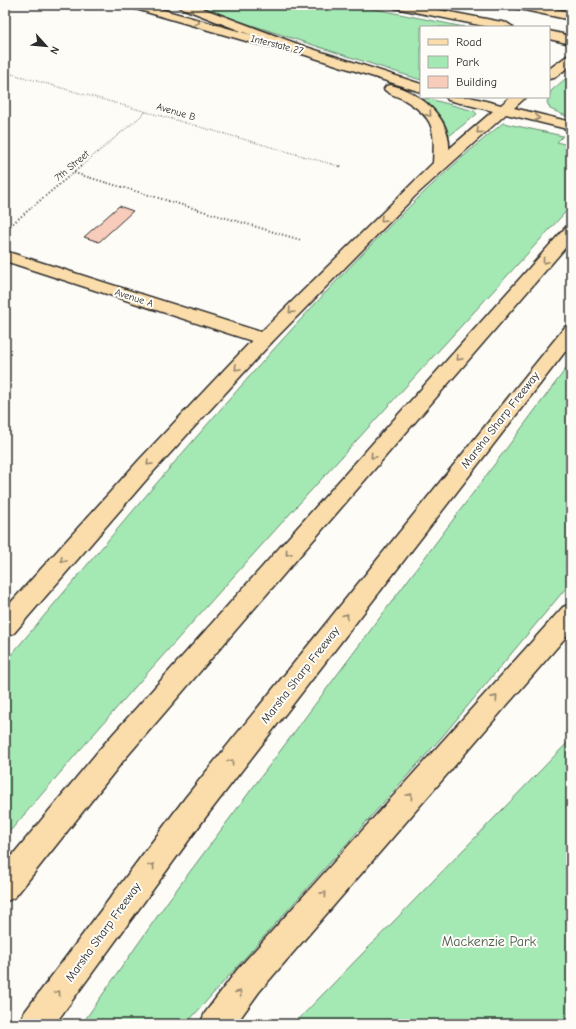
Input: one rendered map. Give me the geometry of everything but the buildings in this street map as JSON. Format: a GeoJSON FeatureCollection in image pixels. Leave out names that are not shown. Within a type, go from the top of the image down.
{"type":"FeatureCollection","features":[{"type":"Feature","properties":{"kind":"main road","name":"Interstate 27"},"geometry":{"type":"LineString","coordinates":[[133,5],[257,40],[300,49],[334,62],[420,88]]}},
{"type":"Feature","properties":{"kind":"main road"},"geometry":{"type":"LineString","coordinates":[[183,5],[300,49]]}},
{"type":"Feature","properties":{"kind":"main road"},"geometry":{"type":"LineString","coordinates":[[395,5],[502,26]]}},
{"type":"Feature","properties":{"kind":"main road"},"geometry":{"type":"LineString","coordinates":[[515,5],[567,15]]}},
{"type":"Feature","properties":{"kind":"main road"},"geometry":{"type":"LineString","coordinates":[[550,35],[571,40]]}},
{"type":"Feature","properties":{"kind":"main road"},"geometry":{"type":"LineString","coordinates":[[550,74],[571,59]]}},
{"type":"Feature","properties":{"kind":"main road"},"geometry":{"type":"LineString","coordinates":[[334,62],[357,76],[403,93],[422,106],[433,118],[442,134],[440,165]]}},
{"type":"Feature","properties":{"kind":"main road"},"geometry":{"type":"LineString","coordinates":[[457,98],[571,126]]}},
{"type":"Feature","properties":{"kind":"main road"},"geometry":{"type":"LineString","coordinates":[[5,626],[146,466],[264,339],[346,254],[440,165],[518,98]]}},
{"type":"Feature","properties":{"kind":"main road"},"geometry":{"type":"LineString","coordinates":[[5,887],[114,752],[571,231]]}},
{"type":"Feature","properties":{"kind":"main road","name":"Avenue A"},"geometry":{"type":"LineString","coordinates":[[5,256],[264,339]]}},
{"type":"Feature","properties":{"kind":"main road","name":"Marsha Sharp Freeway"},"geometry":{"type":"LineString","coordinates":[[35,1024],[195,808],[571,331]]}},
{"type":"Feature","properties":{"kind":"main road"},"geometry":{"type":"LineString","coordinates":[[216,1024],[248,981],[571,614]]}},
{"type":"Feature","properties":{"kind":"path","name":"Avenue B"},"geometry":{"type":"LineString","coordinates":[[5,72],[342,166]]}},
{"type":"Feature","properties":{"kind":"path","name":"7th Street"},"geometry":{"type":"LineString","coordinates":[[5,230],[147,111]]}},
{"type":"Feature","properties":{"kind":"path"},"geometry":{"type":"LineString","coordinates":[[74,173],[301,240]]}},
{"type":"Feature","properties":{"kind":"green space"},"geometry":{"type":"Polygon","coordinates":[[[197,5],[355,5],[459,26],[420,26],[420,80],[239,21],[197,5]]]}},
{"type":"Feature","properties":{"kind":"green space"},"geometry":{"type":"Polygon","coordinates":[[[571,74],[571,118],[550,109],[547,102],[548,98],[550,98],[551,91],[571,74]]]}},
{"type":"Feature","properties":{"kind":"green space"},"geometry":{"type":"Polygon","coordinates":[[[426,98],[474,111],[477,114],[449,136],[440,116],[424,100],[426,98]]]}},
{"type":"Feature","properties":{"kind":"green space"},"geometry":{"type":"Polygon","coordinates":[[[503,123],[563,136],[557,142],[571,146],[571,206],[214,598],[5,837],[5,662],[183,452],[317,302],[420,196],[475,146],[503,123]]]}},
{"type":"Feature","properties":{"kind":"green space"},"geometry":{"type":"Polygon","coordinates":[[[571,362],[571,582],[441,738],[186,1024],[82,1024],[168,901],[571,362]]]}},
{"type":"Feature","properties":{"kind":"green space","name":"Mackenzie Park"},"geometry":{"type":"Polygon","coordinates":[[[571,739],[571,1024],[294,1024],[571,739]]]}}]}
